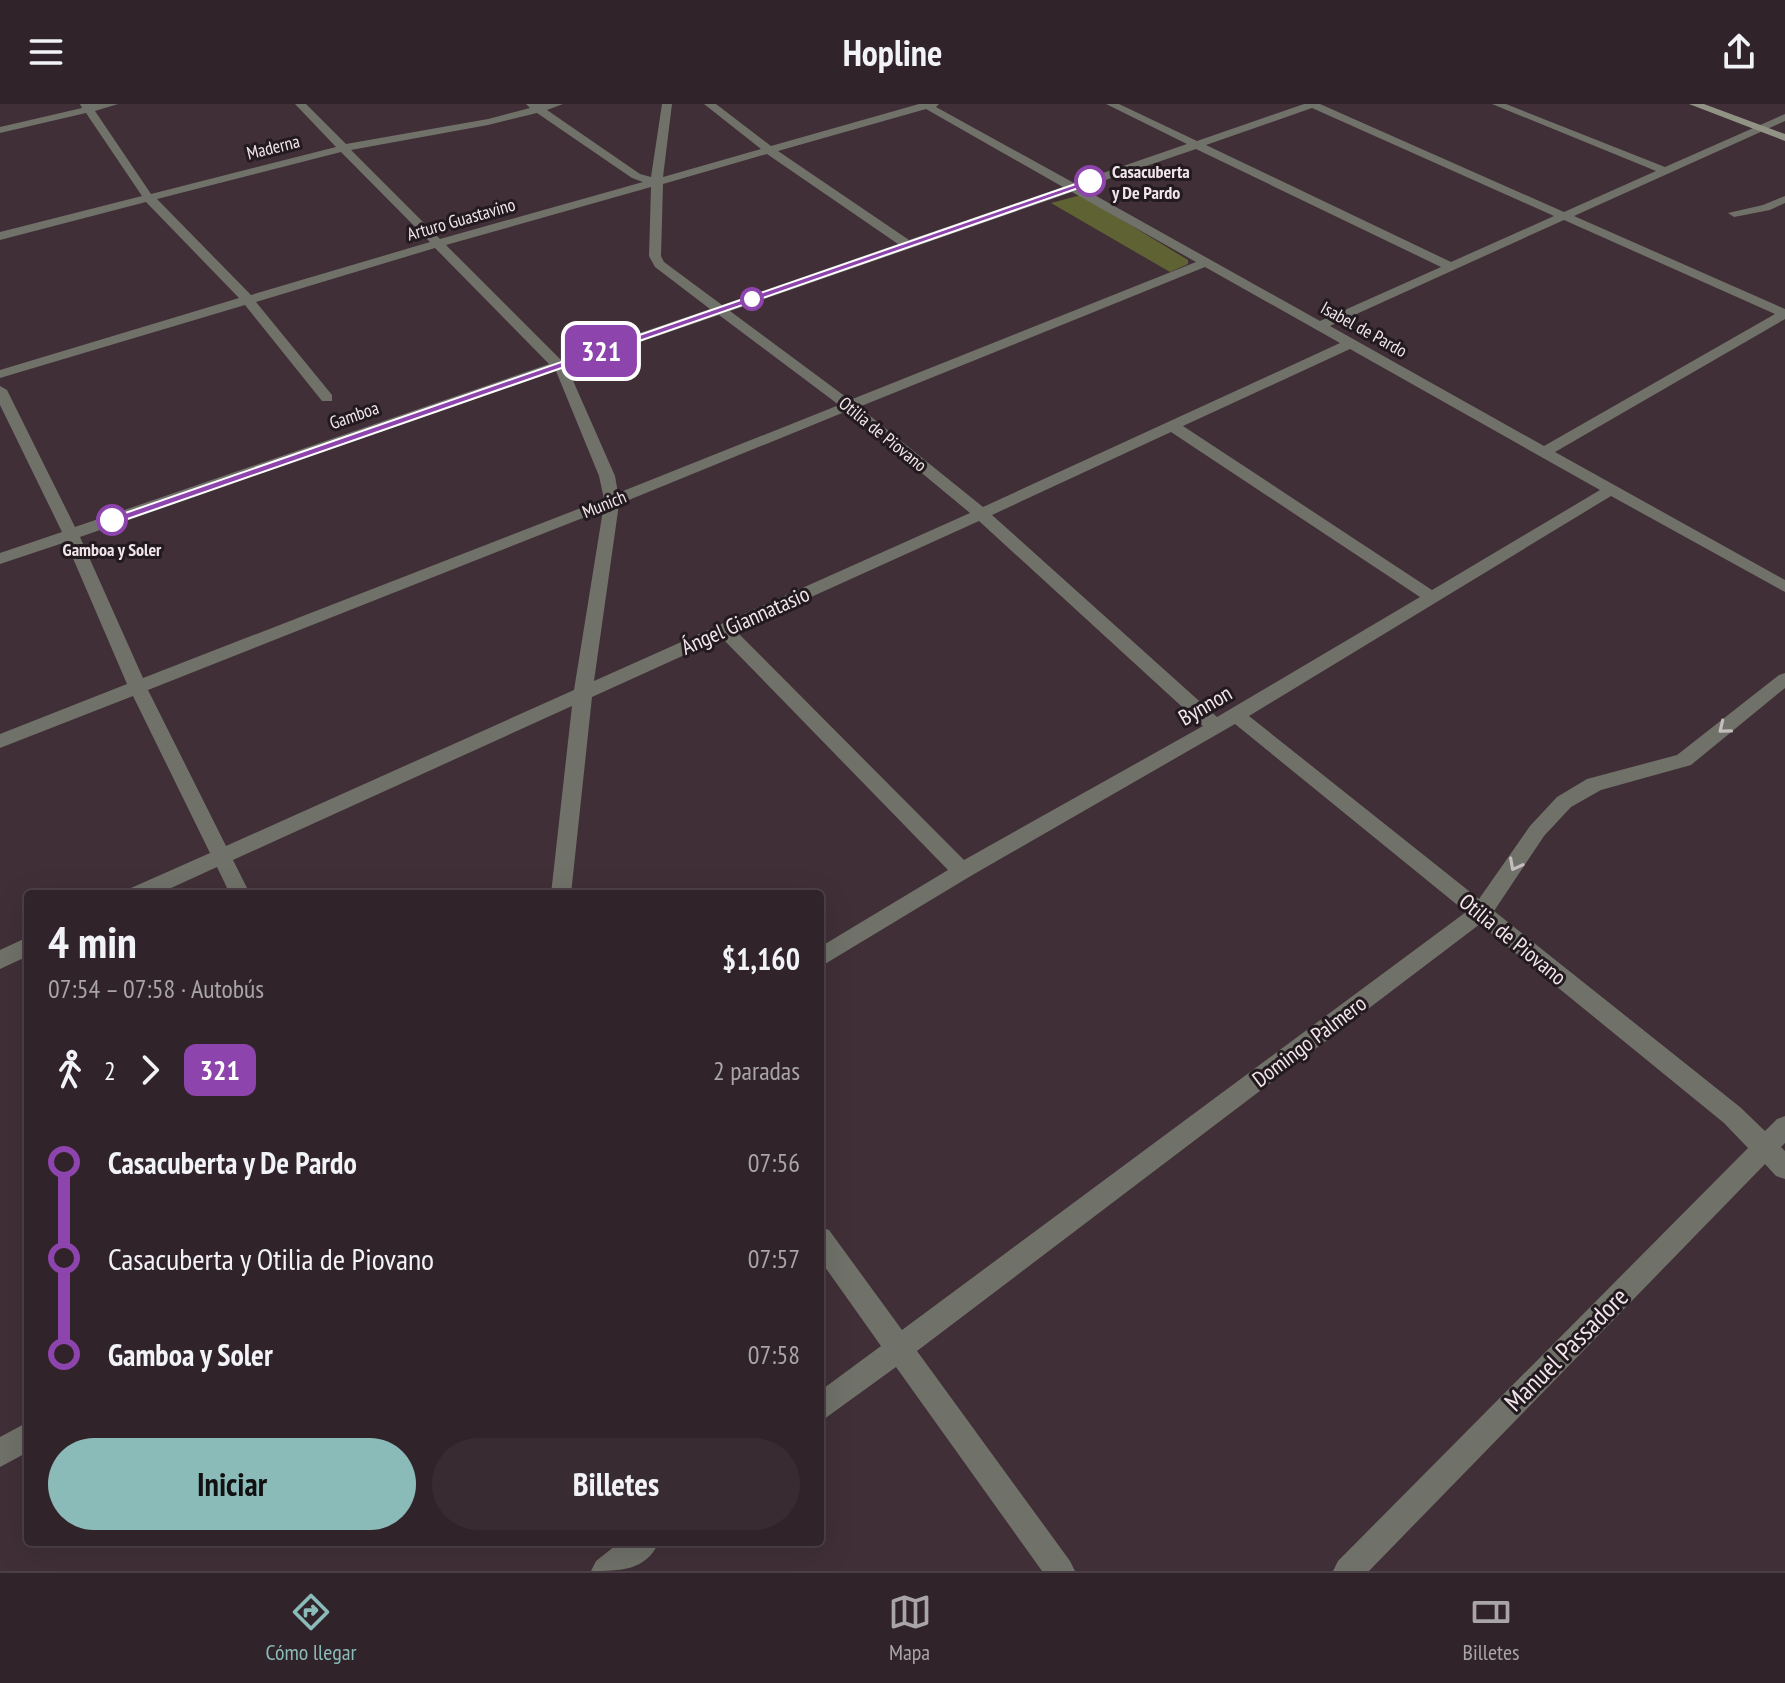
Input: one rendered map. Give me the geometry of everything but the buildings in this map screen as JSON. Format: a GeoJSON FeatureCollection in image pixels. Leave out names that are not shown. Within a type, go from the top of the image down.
{"type":"FeatureCollection","features":[{"type":"Feature","properties":{"kind":"street"},"geometry":{"type":"LineString","coordinates":[[0,130],[87,107],[113,104]]}},
{"type":"Feature","properties":{"kind":"street"},"geometry":{"type":"LineString","coordinates":[[300,104],[559,366],[567,378],[607,476],[612,501],[583,692],[561,890]]}},
{"type":"Feature","properties":{"kind":"street","name":"Maderna"},"geometry":{"type":"LineString","coordinates":[[0,236],[343,148],[488,122],[535,106],[558,104]]}},
{"type":"Feature","properties":{"kind":"street","name":"Otilia de Piovano"},"geometry":{"type":"LineString","coordinates":[[667,104],[657,183],[655,256],[659,264],[848,405],[981,514],[1216,727]]}},
{"type":"Feature","properties":{"kind":"street"},"geometry":{"type":"LineString","coordinates":[[709,104],[770,151],[907,244]]}},
{"type":"Feature","properties":{"kind":"street"},"geometry":{"type":"LineString","coordinates":[[1111,104],[1452,267]]}},
{"type":"Feature","properties":{"kind":"street"},"geometry":{"type":"LineString","coordinates":[[1313,104],[1785,314]]}},
{"type":"Feature","properties":{"kind":"street","name":"Gamboa"},"geometry":{"type":"LineString","coordinates":[[0,559],[1313,104]]}},
{"type":"Feature","properties":{"kind":"street"},"geometry":{"type":"LineString","coordinates":[[1497,104],[1664,170]]}},
{"type":"Feature","properties":{"kind":"street"},"geometry":{"type":"LineString","coordinates":[[1694,104],[1785,138]]}},
{"type":"Feature","properties":{"kind":"street","name":"Arturo Guastavino"},"geometry":{"type":"LineString","coordinates":[[0,374],[439,243],[928,105]]}},
{"type":"Feature","properties":{"kind":"street","name":"Isabel de Pardo"},"geometry":{"type":"LineString","coordinates":[[928,105],[1785,587]]}},
{"type":"Feature","properties":{"kind":"street"},"geometry":{"type":"LineString","coordinates":[[535,106],[636,176],[657,183]]}},
{"type":"Feature","properties":{"kind":"street"},"geometry":{"type":"LineString","coordinates":[[87,107],[148,197],[248,300],[327,398]]}},
{"type":"Feature","properties":{"kind":"street"},"geometry":{"type":"LineString","coordinates":[[1321,325],[1785,117]]}},
{"type":"Feature","properties":{"kind":"street"},"geometry":{"type":"LineString","coordinates":[[1734,213],[1766,208],[1785,199]]}},
{"type":"Feature","properties":{"kind":"street","name":"Munich"},"geometry":{"type":"LineString","coordinates":[[0,741],[612,501],[1206,262]]}},
{"type":"Feature","properties":{"kind":"street"},"geometry":{"type":"LineString","coordinates":[[1546,451],[1785,314]]}},
{"type":"Feature","properties":{"kind":"street","name":"Ángel Giannatasio"},"geometry":{"type":"LineString","coordinates":[[146,890],[981,514],[1351,343]]}},
{"type":"Feature","properties":{"kind":"street"},"geometry":{"type":"LineString","coordinates":[[0,390],[71,535],[137,686],[238,890]]}},
{"type":"Feature","properties":{"kind":"street"},"geometry":{"type":"LineString","coordinates":[[1171,425],[1431,597]]}},
{"type":"Feature","properties":{"kind":"street","name":"Bynnon"},"geometry":{"type":"LineString","coordinates":[[824,956],[962,871],[1216,727],[1612,489]]}},
{"type":"Feature","properties":{"kind":"street"},"geometry":{"type":"LineString","coordinates":[[724,630],[962,871]]}},
{"type":"Feature","properties":{"kind":"street","name":"Domingo Palmero"},"geometry":{"type":"LineString","coordinates":[[824,1405],[1480,913],[1500,893],[1530,837],[1549,816],[1581,791],[1603,781],[1666,769],[1684,760],[1785,679]]}},
{"type":"Feature","properties":{"kind":"street","name":"Otilia de Piovano"},"geometry":{"type":"LineString","coordinates":[[1236,715],[1732,1115],[1785,1168]]}},
{"type":"Feature","properties":{"kind":"street"},"geometry":{"type":"LineString","coordinates":[[0,960],[24,948]]}},
{"type":"Feature","properties":{"kind":"street","name":"Manuel Passadore"},"geometry":{"type":"LineString","coordinates":[[1348,1571],[1785,1127]]}},
{"type":"Feature","properties":{"kind":"street"},"geometry":{"type":"LineString","coordinates":[[824,1245],[1060,1571]]}},
{"type":"Feature","properties":{"kind":"street"},"geometry":{"type":"LineString","coordinates":[[0,1453],[24,1438]]}},
{"type":"Feature","properties":{"kind":"street"},"geometry":{"type":"LineString","coordinates":[[606,1571],[639,1546]]}},
{"type":"Feature","properties":{"kind":"green space"},"geometry":{"type":"Polygon","coordinates":[[[1081,195],[1188,260],[1188,264],[1170,272],[1051,203],[1081,195]]]}},
{"type":"Feature","properties":{"kind":"bus line","name":"321"},"geometry":{"type":"LineString","coordinates":[[112,520],[1090,181]]}},
{"type":"Feature","properties":{"kind":"place","name":"Casacuberta y De Pardo"},"geometry":{"type":"Point","coordinates":[1090,181]}},
{"type":"Feature","properties":{"kind":"place","name":"Gamboa y Soler"},"geometry":{"type":"Point","coordinates":[112,520]}}]}
